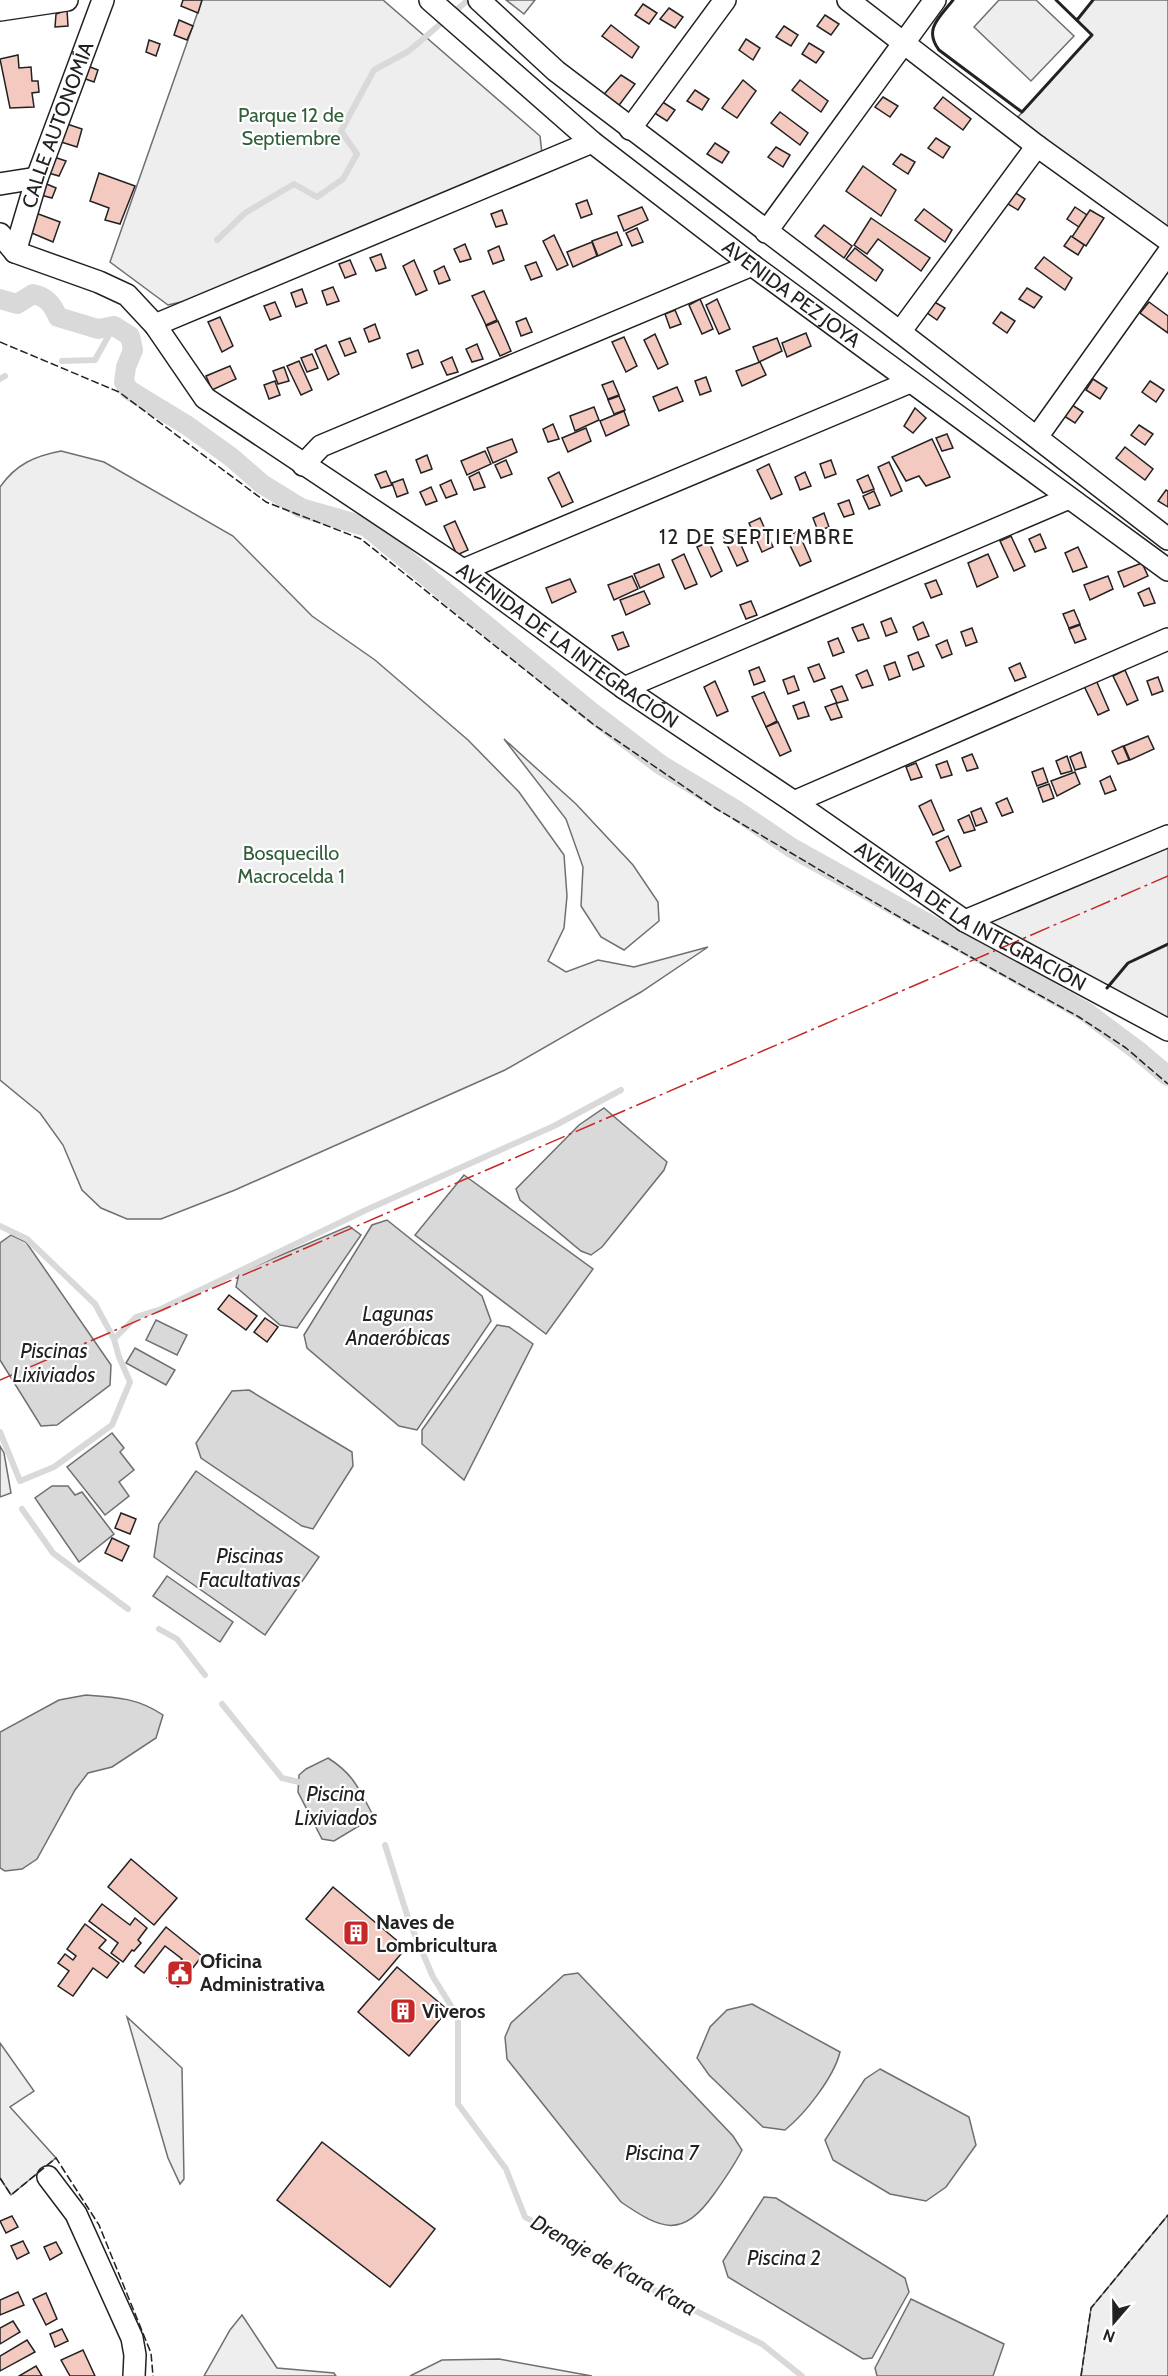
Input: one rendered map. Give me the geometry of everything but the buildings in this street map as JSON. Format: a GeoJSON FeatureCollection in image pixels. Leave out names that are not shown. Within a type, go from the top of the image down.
{"type":"FeatureCollection","features":[{"type":"Feature","properties":{"kind":"street"},"geometry":{"type":"LineString","coordinates":[[0,10],[67,0]]}},
{"type":"Feature","properties":{"kind":"street","name":"CALLE AUTONOMÍA"},"geometry":{"type":"LineString","coordinates":[[15,252],[37,177],[103,0]]}},
{"type":"Feature","properties":{"kind":"street"},"geometry":{"type":"LineString","coordinates":[[630,129],[725,0]]}},
{"type":"Feature","properties":{"kind":"street"},"geometry":{"type":"LineString","coordinates":[[849,0],[1037,146],[1168,240]]}},
{"type":"Feature","properties":{"kind":"street"},"geometry":{"type":"LineString","coordinates":[[766,232],[935,0]]}},
{"type":"Feature","properties":{"kind":"street","name":"AVENIDA PEZ JOYA"},"geometry":{"type":"LineString","coordinates":[[435,5],[592,142],[752,265],[1168,570]]}},
{"type":"Feature","properties":{"kind":"street","name":"AVENIDA PEZ JOYA"},"geometry":{"type":"LineString","coordinates":[[485,5],[556,71],[630,129],[900,332],[1168,539]]}},
{"type":"Feature","properties":{"kind":"street"},"geometry":{"type":"LineString","coordinates":[[155,325],[592,142]]}},
{"type":"Feature","properties":{"kind":"street"},"geometry":{"type":"LineString","coordinates":[[900,332],[1037,146]]}},
{"type":"Feature","properties":{"kind":"street"},"geometry":{"type":"LineString","coordinates":[[0,184],[37,177]]}},
{"type":"Feature","properties":{"kind":"street"},"geometry":{"type":"LineString","coordinates":[[0,234],[15,252]]}},
{"type":"Feature","properties":{"kind":"street","name":"AVENIDA DE LA INTEGRACIÓN"},"geometry":{"type":"LineString","coordinates":[[15,252],[99,282],[127,295],[155,325],[204,398],[463,570],[624,688],[794,801],[965,921],[1168,1030]]}},
{"type":"Feature","properties":{"kind":"street"},"geometry":{"type":"LineString","coordinates":[[1036,437],[1168,253]]}},
{"type":"Feature","properties":{"kind":"street"},"geometry":{"type":"LineString","coordinates":[[303,465],[321,446],[752,265]]}},
{"type":"Feature","properties":{"kind":"street"},"geometry":{"type":"LineString","coordinates":[[463,570],[910,382]]}},
{"type":"Feature","properties":{"kind":"street"},"geometry":{"type":"LineString","coordinates":[[624,688],[1069,498]]}},
{"type":"Feature","properties":{"kind":"street"},"geometry":{"type":"LineString","coordinates":[[794,801],[1168,639]]}},
{"type":"Feature","properties":{"kind":"street"},"geometry":{"type":"LineString","coordinates":[[965,921],[1168,836]]}},
{"type":"Feature","properties":{"kind":"street"},"geometry":{"type":"LineString","coordinates":[[48,2176],[76,2214],[132,2338],[135,2355],[134,2376]]}},
{"type":"Feature","properties":{"kind":"green space","name":"Parque 12 de Septiembre"},"geometry":{"type":"Polygon","coordinates":[[[202,0],[383,0],[540,136],[542,154],[203,297],[168,305],[110,262],[202,0]]]}},
{"type":"Feature","properties":{"kind":"green space"},"geometry":{"type":"Polygon","coordinates":[[[506,0],[535,0],[524,14],[506,0]]]}},
{"type":"Feature","properties":{"kind":"green space"},"geometry":{"type":"Polygon","coordinates":[[[999,0],[1036,0],[1074,36],[1031,81],[974,27],[999,0]]]}},
{"type":"Feature","properties":{"kind":"green space"},"geometry":{"type":"Polygon","coordinates":[[[1093,0],[1168,0],[1168,231],[1017,118],[1092,35],[1077,20],[1093,0]]]}},
{"type":"Feature","properties":{"kind":"green space","name":"Bosquecillo Macrocelda 1"},"geometry":{"type":"Polygon","coordinates":[[[61,451],[104,462],[233,536],[312,616],[375,660],[468,740],[519,792],[564,855],[567,896],[564,928],[548,961],[566,972],[598,960],[634,967],[708,947],[641,992],[505,1070],[235,1190],[161,1219],[127,1219],[101,1208],[82,1190],[63,1145],[40,1113],[0,1080],[0,487],[13,472],[27,462],[61,451]]]}},
{"type":"Feature","properties":{"kind":"green space"},"geometry":{"type":"Polygon","coordinates":[[[504,739],[576,804],[633,865],[658,902],[659,921],[624,950],[601,937],[581,906],[583,867],[566,819],[504,739]]]}},
{"type":"Feature","properties":{"kind":"green space"},"geometry":{"type":"Polygon","coordinates":[[[1168,847],[1168,1019],[985,924],[1168,847]]]}},
{"type":"Feature","properties":{"kind":"green space"},"geometry":{"type":"Polygon","coordinates":[[[0,1446],[4,1453],[11,1493],[0,1497],[0,1446]]]}},
{"type":"Feature","properties":{"kind":"green space"},"geometry":{"type":"Polygon","coordinates":[[[127,2017],[182,2068],[184,2179],[180,2184],[168,2158],[127,2017]]]}},
{"type":"Feature","properties":{"kind":"green space"},"geometry":{"type":"Polygon","coordinates":[[[0,2043],[34,2091],[10,2107],[56,2158],[11,2195],[0,2178],[0,2043]]]}},
{"type":"Feature","properties":{"kind":"green space"},"geometry":{"type":"Polygon","coordinates":[[[1168,2215],[1168,2376],[1081,2376],[1091,2308],[1168,2215]]]}},
{"type":"Feature","properties":{"kind":"green space"},"geometry":{"type":"Polygon","coordinates":[[[242,2315],[277,2368],[334,2373],[336,2376],[204,2376],[230,2330],[242,2315]]]}},
{"type":"Feature","properties":{"kind":"green space"},"geometry":{"type":"Polygon","coordinates":[[[499,2359],[592,2376],[410,2376],[442,2360],[499,2359]]]}},
{"type":"Feature","properties":{"kind":"water"},"geometry":{"type":"Polygon","coordinates":[[[604,1108],[667,1162],[664,1170],[602,1247],[591,1255],[581,1251],[520,1200],[516,1189],[579,1125],[604,1108]]]}},
{"type":"Feature","properties":{"kind":"water","name":"Lagunas Anaeróbicas"},"geometry":{"type":"Polygon","coordinates":[[[464,1175],[593,1269],[546,1334],[415,1235],[464,1175]]]}},
{"type":"Feature","properties":{"kind":"water","name":"Lagunas Anaeróbicas"},"geometry":{"type":"Polygon","coordinates":[[[387,1220],[482,1296],[491,1321],[417,1430],[399,1426],[307,1348],[304,1335],[372,1225],[387,1220]]]}},
{"type":"Feature","properties":{"kind":"water","name":"Lagunas Anaeróbicas"},"geometry":{"type":"Polygon","coordinates":[[[349,1226],[361,1235],[297,1328],[280,1325],[236,1287],[239,1273],[349,1226]]]}},
{"type":"Feature","properties":{"kind":"water","name":"Piscinas Lixiviados"},"geometry":{"type":"Polygon","coordinates":[[[11,1235],[26,1242],[111,1365],[110,1385],[57,1425],[41,1426],[0,1360],[0,1243],[11,1235]]]}},
{"type":"Feature","properties":{"kind":"water"},"geometry":{"type":"Polygon","coordinates":[[[156,1320],[187,1335],[177,1355],[146,1340],[156,1320]]]}},
{"type":"Feature","properties":{"kind":"water","name":"Lagunas Anaeróbicas"},"geometry":{"type":"Polygon","coordinates":[[[497,1325],[509,1327],[533,1344],[464,1480],[422,1444],[422,1430],[497,1325]]]}},
{"type":"Feature","properties":{"kind":"water"},"geometry":{"type":"Polygon","coordinates":[[[135,1348],[175,1370],[166,1385],[126,1363],[135,1348]]]}},
{"type":"Feature","properties":{"kind":"water"},"geometry":{"type":"Polygon","coordinates":[[[249,1390],[352,1452],[353,1466],[313,1529],[302,1526],[201,1458],[196,1443],[232,1391],[249,1390]]]}},
{"type":"Feature","properties":{"kind":"water"},"geometry":{"type":"Polygon","coordinates":[[[112,1433],[124,1448],[120,1452],[134,1470],[119,1482],[129,1496],[105,1515],[67,1467],[112,1433]]]}},
{"type":"Feature","properties":{"kind":"water","name":"Piscinas Facultativas"},"geometry":{"type":"Polygon","coordinates":[[[196,1471],[319,1557],[265,1635],[154,1557],[159,1524],[196,1471]]]}},
{"type":"Feature","properties":{"kind":"water"},"geometry":{"type":"Polygon","coordinates":[[[52,1486],[68,1486],[75,1495],[82,1492],[114,1534],[79,1562],[35,1498],[52,1486]]]}},
{"type":"Feature","properties":{"kind":"water","name":"Piscinas Facultativas"},"geometry":{"type":"Polygon","coordinates":[[[167,1576],[233,1622],[220,1642],[153,1596],[167,1576]]]}},
{"type":"Feature","properties":{"kind":"water"},"geometry":{"type":"Polygon","coordinates":[[[86,1695],[117,1698],[154,1709],[163,1715],[156,1738],[112,1767],[88,1773],[75,1790],[37,1859],[22,1869],[5,1871],[0,1868],[0,1732],[59,1700],[86,1695]]]}},
{"type":"Feature","properties":{"kind":"water","name":"Piscina Lixiviados"},"geometry":{"type":"Polygon","coordinates":[[[328,1758],[350,1777],[374,1817],[334,1841],[322,1839],[298,1792],[299,1775],[328,1758]]]}},
{"type":"Feature","properties":{"kind":"water","name":"Piscina 7"},"geometry":{"type":"Polygon","coordinates":[[[578,1973],[733,2136],[742,2150],[714,2194],[692,2218],[681,2224],[660,2224],[635,2212],[621,2202],[507,2059],[505,2037],[511,2023],[564,1975],[578,1973]]]}},
{"type":"Feature","properties":{"kind":"water"},"geometry":{"type":"Polygon","coordinates":[[[752,2004],[840,2052],[832,2072],[818,2094],[785,2130],[763,2127],[709,2075],[697,2058],[710,2027],[727,2010],[752,2004]]]}},
{"type":"Feature","properties":{"kind":"water"},"geometry":{"type":"Polygon","coordinates":[[[880,2069],[969,2117],[976,2145],[946,2187],[926,2201],[890,2194],[833,2160],[825,2140],[865,2079],[880,2069]]]}},
{"type":"Feature","properties":{"kind":"water","name":"Piscina 2"},"geometry":{"type":"Polygon","coordinates":[[[764,2197],[776,2198],[905,2278],[909,2292],[872,2358],[863,2359],[728,2277],[723,2261],[764,2197]]]}},
{"type":"Feature","properties":{"kind":"water"},"geometry":{"type":"Polygon","coordinates":[[[911,2299],[1004,2344],[993,2376],[877,2376],[875,2368],[911,2299]]]}},
{"type":"Feature","properties":{"kind":"waterway"},"geometry":{"type":"LineString","coordinates":[[217,240],[245,213],[294,184],[317,197],[343,179],[357,154],[341,131],[374,70],[409,51],[468,0]]}},
{"type":"Feature","properties":{"kind":"waterway"},"geometry":{"type":"LineString","coordinates":[[0,299],[17,304],[33,294],[38,295],[54,308],[58,317],[98,329],[114,326],[130,336],[133,350],[126,367],[124,382],[129,390],[188,426],[231,457],[262,484],[301,508],[367,527],[590,711],[661,765],[736,810],[792,848],[1086,1012],[1168,1076]]}},
{"type":"Feature","properties":{"kind":"waterway"},"geometry":{"type":"LineString","coordinates":[[62,361],[95,360],[114,326]]}},
{"type":"Feature","properties":{"kind":"waterway"},"geometry":{"type":"LineString","coordinates":[[0,379],[5,376]]}},
{"type":"Feature","properties":{"kind":"waterway"},"geometry":{"type":"LineString","coordinates":[[0,1432],[20,1481],[54,1467],[112,1425],[130,1382],[114,1339],[136,1317],[161,1309],[366,1210],[554,1126],[621,1090]]}},
{"type":"Feature","properties":{"kind":"waterway"},"geometry":{"type":"LineString","coordinates":[[0,1226],[27,1239],[95,1304],[114,1339]]}},
{"type":"Feature","properties":{"kind":"waterway","name":"Drenaje de K'ara K'ara"},"geometry":{"type":"LineString","coordinates":[[22,1509],[53,1553],[128,1609]]}},
{"type":"Feature","properties":{"kind":"waterway","name":"Drenaje de K'ara K'ara"},"geometry":{"type":"LineString","coordinates":[[159,1629],[177,1639],[205,1675]]}},
{"type":"Feature","properties":{"kind":"waterway","name":"Drenaje de K'ara K'ara"},"geometry":{"type":"LineString","coordinates":[[222,1704],[282,1778],[299,1782]]}},
{"type":"Feature","properties":{"kind":"waterway","name":"Drenaje de K'ara K'ara"},"geometry":{"type":"LineString","coordinates":[[385,1845],[409,1921],[433,1977],[458,2017],[458,2104],[506,2169],[525,2217],[652,2289],[762,2344],[802,2376]]}},
{"type":"Feature","properties":{"kind":"fence"},"geometry":{"type":"LineString","coordinates":[[0,342],[119,392],[266,502],[361,539],[593,724],[715,808],[913,925],[1079,1017],[1126,1048],[1168,1084]]}},
{"type":"Feature","properties":{"kind":"fence"},"geometry":{"type":"LineString","coordinates":[[0,2178],[11,2195],[56,2158],[99,2225],[151,2353],[153,2376]]}},
{"type":"Feature","properties":{"kind":"fence"},"geometry":{"type":"LineString","coordinates":[[1081,2376],[1091,2308],[1168,2215]]}},
{"type":"Feature","properties":{"kind":"wall"},"geometry":{"type":"LineString","coordinates":[[953,0],[935,24],[934,43],[939,50],[1022,112],[1092,35],[1056,0]]}},
{"type":"Feature","properties":{"kind":"wall"},"geometry":{"type":"LineString","coordinates":[[1076,19],[1093,0]]}},
{"type":"Feature","properties":{"kind":"wall"},"geometry":{"type":"LineString","coordinates":[[1107,988],[1128,963],[1168,944]]}},
{"type":"Feature","properties":{"kind":"power"},"geometry":{"type":"LineString","coordinates":[[0,1380],[1168,876]]}},
{"type":"Feature","properties":{"kind":"place","name":"Naves de Lombricultura"},"geometry":{"type":"Point","coordinates":[356,1933]}},
{"type":"Feature","properties":{"kind":"place","name":"Oficina Administrativa"},"geometry":{"type":"Point","coordinates":[180,1973]}},
{"type":"Feature","properties":{"kind":"place","name":"Viveros"},"geometry":{"type":"Point","coordinates":[403,2011]}},
{"type":"Feature","properties":{"kind":"district","name":"12 DE SEPTIEMBRE"},"geometry":{"type":"Point","coordinates":[757,536]}}]}
